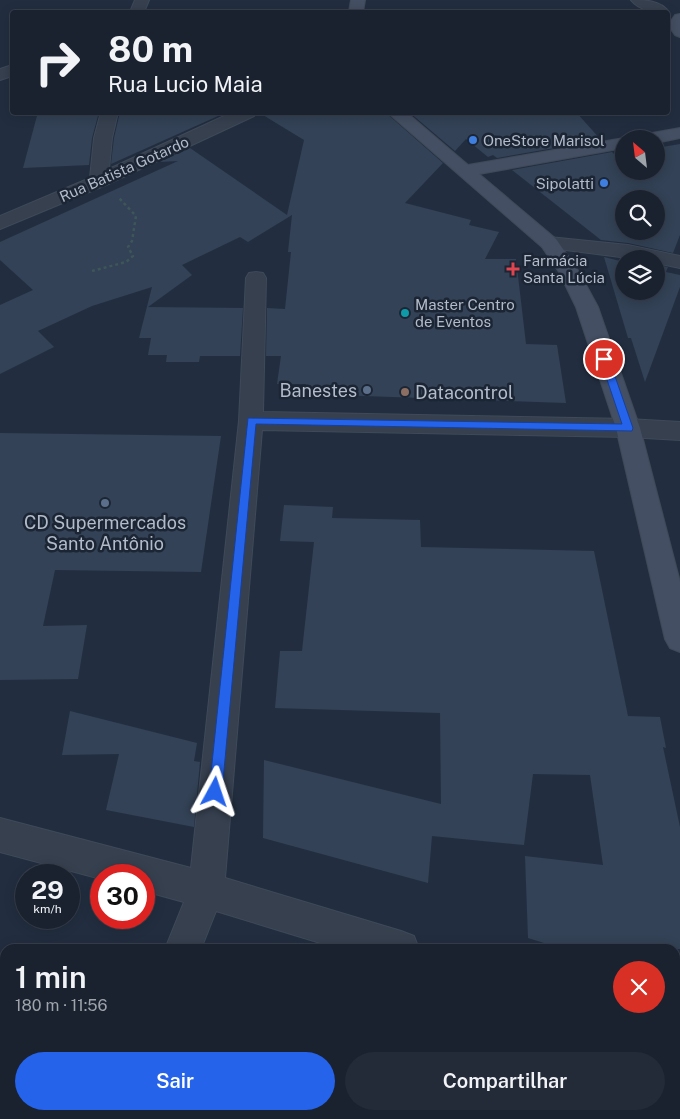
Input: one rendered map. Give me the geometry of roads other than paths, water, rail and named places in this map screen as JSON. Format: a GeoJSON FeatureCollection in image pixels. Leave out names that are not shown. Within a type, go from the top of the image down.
{"type":"FeatureCollection","features":[{"type":"Feature","properties":{"kind":"main road"},"geometry":{"type":"LineString","coordinates":[[398,115],[463,171],[515,212],[549,243],[569,272],[587,307],[628,428],[680,639]]}},
{"type":"Feature","properties":{"kind":"main road"},"geometry":{"type":"LineString","coordinates":[[665,136],[680,133]]}},
{"type":"Feature","properties":{"kind":"main road"},"geometry":{"type":"LineString","coordinates":[[463,171],[615,145]]}},
{"type":"Feature","properties":{"kind":"street"},"geometry":{"type":"LineString","coordinates":[[638,0],[655,10]]}},
{"type":"Feature","properties":{"kind":"street"},"geometry":{"type":"LineString","coordinates":[[99,181],[103,138],[109,115]]}},
{"type":"Feature","properties":{"kind":"street","name":"Rua Batista Gotardo"},"geometry":{"type":"LineString","coordinates":[[0,224],[99,181],[242,115]]}},
{"type":"Feature","properties":{"kind":"street"},"geometry":{"type":"LineString","coordinates":[[549,243],[588,245],[680,262]]}},
{"type":"Feature","properties":{"kind":"street"},"geometry":{"type":"LineString","coordinates":[[185,944],[206,890],[251,421],[256,278]]}},
{"type":"Feature","properties":{"kind":"street"},"geometry":{"type":"LineString","coordinates":[[251,421],[628,428],[680,431]]}},
{"type":"Feature","properties":{"kind":"street"},"geometry":{"type":"LineString","coordinates":[[0,836],[206,890],[384,944]]}},
{"type":"Feature","properties":{"kind":"place","name":"OneStore Marisol"},"geometry":{"type":"Point","coordinates":[473,140]}},
{"type":"Feature","properties":{"kind":"place","name":"Sipolatti"},"geometry":{"type":"Point","coordinates":[604,183]}},
{"type":"Feature","properties":{"kind":"place","name":"Farmácia Santa Lúcia"},"geometry":{"type":"Point","coordinates":[513,269]}},
{"type":"Feature","properties":{"kind":"place","name":"Master Centro de Eventos"},"geometry":{"type":"Point","coordinates":[405,313]}},
{"type":"Feature","properties":{"kind":"place","name":"Banestes"},"geometry":{"type":"Point","coordinates":[367,390]}},
{"type":"Feature","properties":{"kind":"place","name":"Datacontrol"},"geometry":{"type":"Point","coordinates":[405,392]}},
{"type":"Feature","properties":{"kind":"place","name":"CD Supermercados Santo Antônio"},"geometry":{"type":"Point","coordinates":[105,503]}}]}
